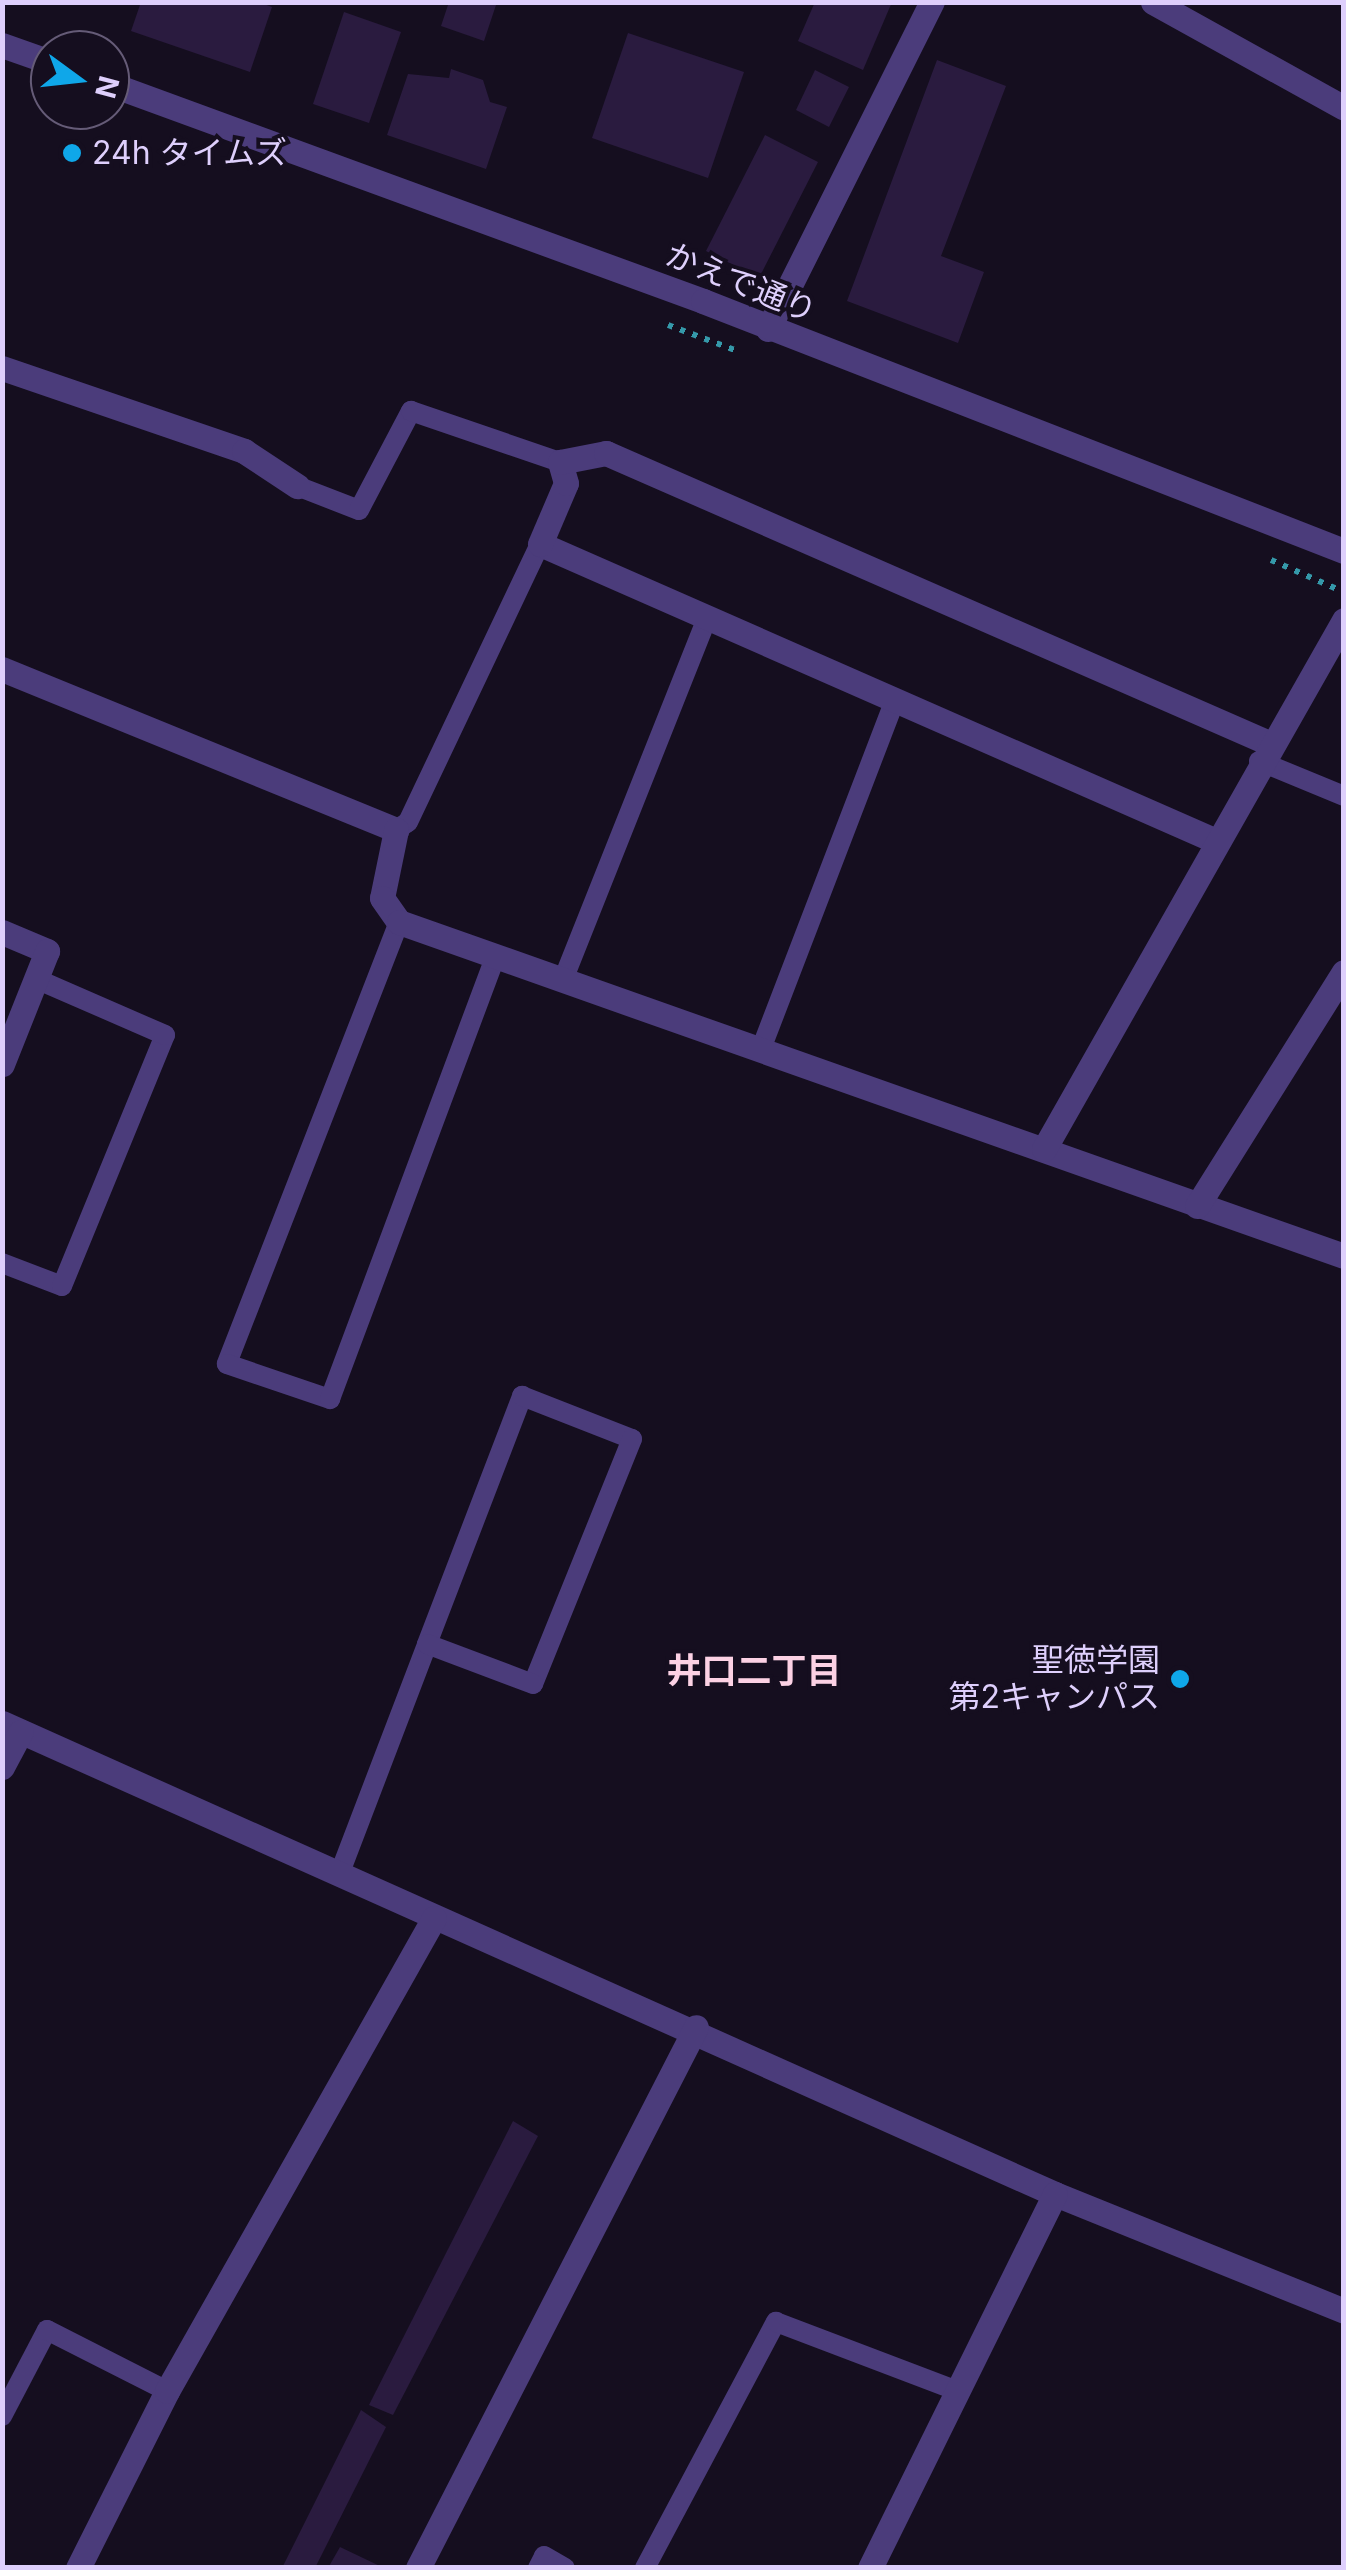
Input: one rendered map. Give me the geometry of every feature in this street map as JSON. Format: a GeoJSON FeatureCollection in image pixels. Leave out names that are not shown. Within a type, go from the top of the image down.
{"type":"FeatureCollection","features":[{"type":"Feature","properties":{"kind":"street"},"geometry":{"type":"LineString","coordinates":[[768,329],[932,2]]}},
{"type":"Feature","properties":{"kind":"street"},"geometry":{"type":"LineString","coordinates":[[1153,2],[1344,108]]}},
{"type":"Feature","properties":{"kind":"street"},"geometry":{"type":"LineString","coordinates":[[2,44],[30,54]]}},
{"type":"Feature","properties":{"kind":"street","name":"かえで通り"},"geometry":{"type":"LineString","coordinates":[[130,91],[768,329],[1344,552]]}},
{"type":"Feature","properties":{"kind":"street"},"geometry":{"type":"LineString","coordinates":[[2,368],[244,451],[296,486]]}},
{"type":"Feature","properties":{"kind":"street"},"geometry":{"type":"LineString","coordinates":[[1216,841],[540,544],[566,483],[560,462],[606,452],[1265,753]]}},
{"type":"Feature","properties":{"kind":"street"},"geometry":{"type":"LineString","coordinates":[[1044,1148],[1344,620]]}},
{"type":"Feature","properties":{"kind":"street"},"geometry":{"type":"LineString","coordinates":[[2,669],[396,830],[382,898],[400,922],[1344,1256]]}},
{"type":"Feature","properties":{"kind":"street"},"geometry":{"type":"LineString","coordinates":[[2,932],[47,952],[2,1064]]}},
{"type":"Feature","properties":{"kind":"street"},"geometry":{"type":"LineString","coordinates":[[1197,1206],[1344,972]]}},
{"type":"Feature","properties":{"kind":"street"},"geometry":{"type":"LineString","coordinates":[[2,1767],[12,1727],[434,1918],[696,2027],[1055,2194],[1344,2312]]}},
{"type":"Feature","properties":{"kind":"street"},"geometry":{"type":"LineString","coordinates":[[78,2568],[167,2391],[434,1918]]}},
{"type":"Feature","properties":{"kind":"street"},"geometry":{"type":"LineString","coordinates":[[418,2568],[696,2027]]}},
{"type":"Feature","properties":{"kind":"street"},"geometry":{"type":"LineString","coordinates":[[870,2568],[1055,2194]]}},
{"type":"Feature","properties":{"kind":"lane"},"geometry":{"type":"LineString","coordinates":[[296,486],[359,510],[411,410],[560,462]]}},
{"type":"Feature","properties":{"kind":"lane"},"geometry":{"type":"LineString","coordinates":[[396,830],[408,822],[540,544]]}},
{"type":"Feature","properties":{"kind":"lane"},"geometry":{"type":"LineString","coordinates":[[562,980],[707,618]]}},
{"type":"Feature","properties":{"kind":"lane"},"geometry":{"type":"LineString","coordinates":[[761,1050],[894,702]]}},
{"type":"Feature","properties":{"kind":"lane"},"geometry":{"type":"LineString","coordinates":[[1265,753],[1344,796]]}},
{"type":"Feature","properties":{"kind":"lane"},"geometry":{"type":"LineString","coordinates":[[400,922],[227,1364],[330,1399],[496,956]]}},
{"type":"Feature","properties":{"kind":"lane"},"geometry":{"type":"LineString","coordinates":[[2,1263],[62,1286],[165,1035],[36,979]]}},
{"type":"Feature","properties":{"kind":"lane"},"geometry":{"type":"LineString","coordinates":[[339,1875],[427,1644],[522,1396],[632,1439],[533,1684],[427,1644]]}},
{"type":"Feature","properties":{"kind":"lane"},"geometry":{"type":"LineString","coordinates":[[645,2568],[776,2322],[958,2391]]}},
{"type":"Feature","properties":{"kind":"lane"},"geometry":{"type":"LineString","coordinates":[[2,2416],[47,2330],[167,2391]]}},
{"type":"Feature","properties":{"kind":"lane"},"geometry":{"type":"LineString","coordinates":[[538,2568],[544,2556],[565,2568]]}},
{"type":"Feature","properties":{"kind":"path"},"geometry":{"type":"LineString","coordinates":[[673,330],[726,350]]}},
{"type":"Feature","properties":{"kind":"path"},"geometry":{"type":"LineString","coordinates":[[1277,565],[1342,590]]}},
{"type":"Feature","properties":{"kind":"building"},"geometry":{"type":"Polygon","coordinates":[[[141,2],[258,2],[272,7],[250,72],[131,31],[141,2]]]}},
{"type":"Feature","properties":{"kind":"building"},"geometry":{"type":"Polygon","coordinates":[[[449,2],[497,2],[484,41],[441,26],[449,2]]]}},
{"type":"Feature","properties":{"kind":"building"},"geometry":{"type":"Polygon","coordinates":[[[815,2],[892,2],[863,70],[798,41],[815,2]]]}},
{"type":"Feature","properties":{"kind":"building"},"geometry":{"type":"Polygon","coordinates":[[[344,12],[401,32],[369,123],[313,104],[344,12]]]}},
{"type":"Feature","properties":{"kind":"building"},"geometry":{"type":"Polygon","coordinates":[[[628,33],[744,72],[708,178],[592,138],[628,33]]]}},
{"type":"Feature","properties":{"kind":"building"},"geometry":{"type":"Polygon","coordinates":[[[937,60],[1006,86],[941,256],[984,272],[958,343],[847,301],[937,60]]]}},
{"type":"Feature","properties":{"kind":"building"},"geometry":{"type":"Polygon","coordinates":[[[451,69],[483,80],[490,102],[507,107],[486,169],[387,135],[408,74],[449,78],[451,69]]]}},
{"type":"Feature","properties":{"kind":"building"},"geometry":{"type":"Polygon","coordinates":[[[815,70],[849,87],[829,127],[796,110],[815,70]]]}},
{"type":"Feature","properties":{"kind":"building"},"geometry":{"type":"Polygon","coordinates":[[[765,135],[818,162],[759,278],[706,251],[765,135]]]}},
{"type":"Feature","properties":{"kind":"building"},"geometry":{"type":"Polygon","coordinates":[[[513,2121],[538,2136],[393,2415],[369,2405],[513,2121]]]}},
{"type":"Feature","properties":{"kind":"building"},"geometry":{"type":"Polygon","coordinates":[[[361,2410],[386,2427],[315,2568],[282,2568],[361,2410]]]}},
{"type":"Feature","properties":{"kind":"building"},"geometry":{"type":"Polygon","coordinates":[[[340,2547],[384,2568],[328,2568],[340,2547]]]}},
{"type":"Feature","properties":{"kind":"place","name":"24h タイムズ"},"geometry":{"type":"Point","coordinates":[72,153]}},
{"type":"Feature","properties":{"kind":"place","name":"聖徳学園 第2キャンパス"},"geometry":{"type":"Point","coordinates":[1180,1679]}},
{"type":"Feature","properties":{"kind":"district","name":"井口二丁目"},"geometry":{"type":"Point","coordinates":[754,1670]}}]}
